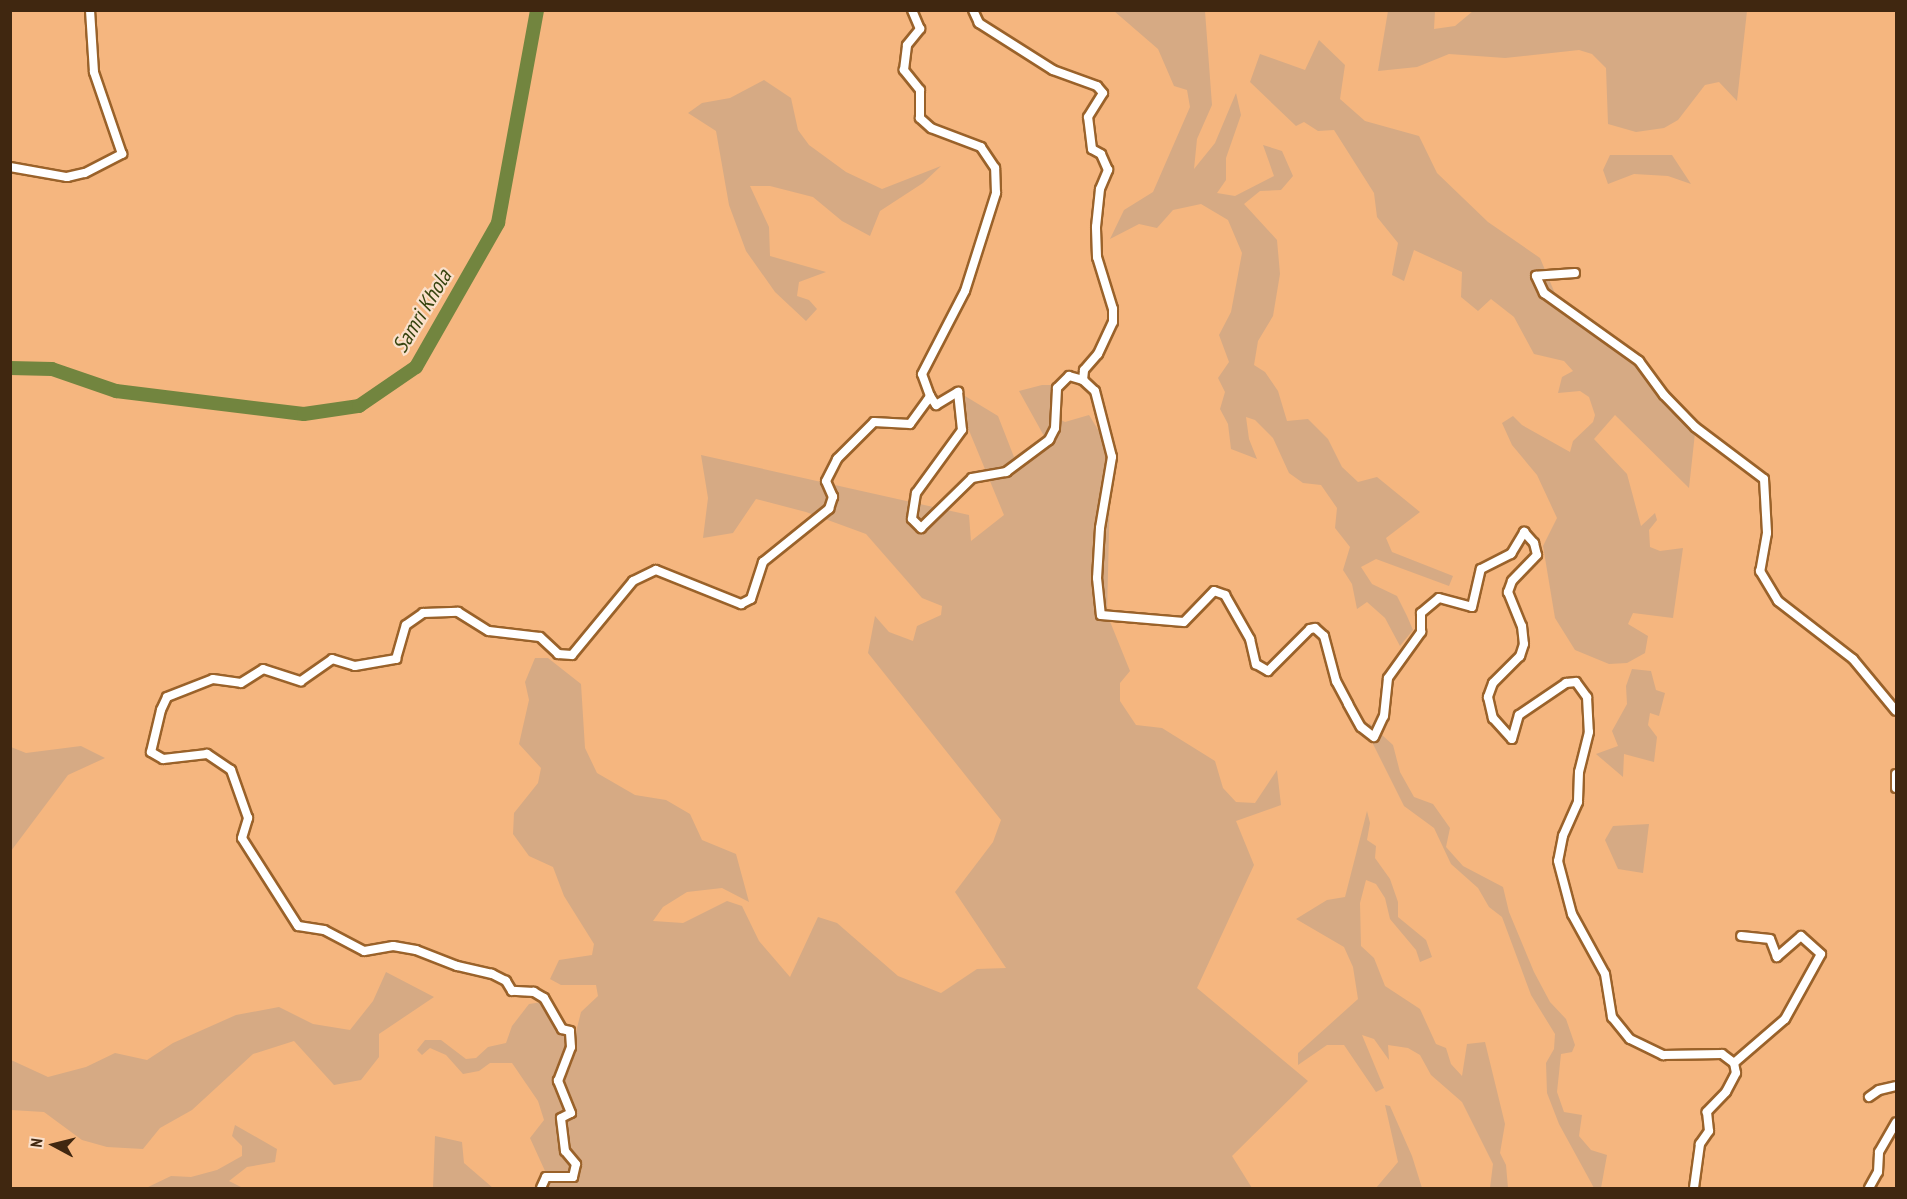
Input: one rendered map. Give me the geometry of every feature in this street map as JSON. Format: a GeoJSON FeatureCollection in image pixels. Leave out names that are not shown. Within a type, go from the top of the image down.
{"type":"FeatureCollection","features":[{"type":"Feature","properties":{"kind":"street"},"geometry":{"type":"LineString","coordinates":[[10,167],[67,177],[85,173],[122,154],[94,72],[90,10]]}},
{"type":"Feature","properties":{"kind":"street"},"geometry":{"type":"LineString","coordinates":[[912,10],[920,29],[907,45],[904,69],[920,90],[920,118],[931,128],[981,147],[995,168],[996,193],[966,291],[922,374],[936,405],[958,392],[962,423],[952,445],[916,492],[912,519],[921,528],[972,478],[1006,471],[1049,440],[1055,428],[1057,388],[1069,376],[1083,380],[1095,391],[1112,457],[1100,528],[1097,578],[1101,615],[1184,622],[1214,591],[1225,595],[1250,639],[1256,664],[1268,671],[1310,629],[1315,628],[1324,636],[1340,689],[1361,727],[1374,737],[1384,716],[1388,678],[1420,632],[1421,613],[1439,598],[1472,608],[1481,569],[1511,554],[1524,532],[1534,543],[1537,555],[1512,581],[1508,592],[1522,626],[1524,644],[1520,656],[1493,683],[1488,697],[1492,718],[1512,740],[1519,715],[1528,706],[1566,683],[1576,682],[1582,687],[1587,697],[1589,732],[1579,772],[1578,802],[1563,836],[1558,861],[1572,914],[1605,974],[1612,1017],[1630,1039],[1663,1055],[1722,1054],[1734,1063],[1736,1073],[1726,1092],[1707,1112],[1709,1131],[1700,1144],[1694,1188]]}},
{"type":"Feature","properties":{"kind":"street"},"geometry":{"type":"LineString","coordinates":[[973,10],[979,23],[1053,70],[1097,86],[1103,93],[1088,117],[1092,149],[1101,154],[1108,170],[1100,189],[1096,228],[1097,257],[1113,309],[1113,322],[1098,354],[1084,370],[1083,380]]}},
{"type":"Feature","properties":{"kind":"street"},"geometry":{"type":"LineString","coordinates":[[1575,273],[1536,276],[1544,293],[1639,361],[1664,395],[1695,427],[1764,479],[1767,533],[1760,571],[1778,601],[1853,659],[1896,711]]}},
{"type":"Feature","properties":{"kind":"street"},"geometry":{"type":"LineString","coordinates":[[541,1188],[546,1177],[573,1178],[576,1164],[565,1151],[561,1118],[571,1113],[558,1081],[571,1047],[570,1030],[562,1029],[544,998],[534,992],[512,991],[506,981],[492,974],[457,966],[416,950],[393,946],[364,951],[324,930],[298,926],[242,838],[248,818],[231,770],[207,754],[163,759],[152,752],[161,710],[167,697],[213,679],[241,683],[263,669],[301,681],[332,659],[355,666],[396,659],[406,625],[423,613],[458,612],[489,631],[540,637],[558,654],[572,656],[633,581],[656,570],[741,604],[751,599],[763,562],[829,508],[833,497],[826,481],[837,459],[874,422],[910,424],[930,396]]}},
{"type":"Feature","properties":{"kind":"street"},"geometry":{"type":"LineString","coordinates":[[1896,774],[1896,788]]}},
{"type":"Feature","properties":{"kind":"street"},"geometry":{"type":"LineString","coordinates":[[1734,1063],[1785,1019],[1821,954],[1801,936],[1777,957],[1770,939],[1741,936]]}},
{"type":"Feature","properties":{"kind":"street"},"geometry":{"type":"LineString","coordinates":[[1869,1097],[1879,1090],[1896,1086]]}},
{"type":"Feature","properties":{"kind":"street"},"geometry":{"type":"LineString","coordinates":[[1869,1188],[1878,1172],[1880,1152],[1896,1122]]}},
{"type":"Feature","properties":{"kind":"shaded area"},"geometry":{"type":"Polygon","coordinates":[[[1114,11],[1205,11],[1212,105],[1197,139],[1194,169],[1215,143],[1236,93],[1241,115],[1226,158],[1226,180],[1217,193],[1235,196],[1274,176],[1263,145],[1282,151],[1293,176],[1281,190],[1260,191],[1244,204],[1277,240],[1280,274],[1273,316],[1258,341],[1254,365],[1265,372],[1278,391],[1287,421],[1308,419],[1328,439],[1342,467],[1358,482],[1377,477],[1420,512],[1386,538],[1392,552],[1453,576],[1449,586],[1376,559],[1361,567],[1372,584],[1397,596],[1407,616],[1413,630],[1400,646],[1385,618],[1367,602],[1357,609],[1352,584],[1343,570],[1350,547],[1335,528],[1337,508],[1321,485],[1303,483],[1289,473],[1273,438],[1255,420],[1246,417],[1249,439],[1257,459],[1231,449],[1228,424],[1220,409],[1225,392],[1218,378],[1229,362],[1219,335],[1231,312],[1242,253],[1228,220],[1201,204],[1173,210],[1157,228],[1139,224],[1110,239],[1124,210],[1153,192],[1190,107],[1187,90],[1174,86],[1158,49],[1114,11]]]}},
{"type":"Feature","properties":{"kind":"shaded area"},"geometry":{"type":"Polygon","coordinates":[[[1388,11],[1435,11],[1434,29],[1455,26],[1473,11],[1747,11],[1737,101],[1719,82],[1705,85],[1678,120],[1664,128],[1636,132],[1608,124],[1606,68],[1592,54],[1579,50],[1505,58],[1449,54],[1417,67],[1378,71],[1388,11]]]}},
{"type":"Feature","properties":{"kind":"shaded area"},"geometry":{"type":"Polygon","coordinates":[[[1319,40],[1345,65],[1340,99],[1365,121],[1419,136],[1437,173],[1488,222],[1540,258],[1562,310],[1637,364],[1659,397],[1695,433],[1689,488],[1615,415],[1594,439],[1627,474],[1641,526],[1655,513],[1657,520],[1649,530],[1650,547],[1660,551],[1683,548],[1673,618],[1633,613],[1628,624],[1648,636],[1645,653],[1627,663],[1609,664],[1575,650],[1555,618],[1543,546],[1557,518],[1537,475],[1512,445],[1502,423],[1513,416],[1522,425],[1570,452],[1573,441],[1593,422],[1595,415],[1589,397],[1580,391],[1558,393],[1562,377],[1573,371],[1564,361],[1534,354],[1514,317],[1491,299],[1478,311],[1461,297],[1462,272],[1414,250],[1404,281],[1392,275],[1398,243],[1377,217],[1374,193],[1334,130],[1318,131],[1304,122],[1296,126],[1250,82],[1260,54],[1305,70],[1319,40]]]}},
{"type":"Feature","properties":{"kind":"shaded area"},"geometry":{"type":"Polygon","coordinates":[[[764,80],[791,98],[798,130],[809,145],[846,172],[882,189],[941,166],[923,183],[880,211],[870,236],[842,221],[813,197],[770,186],[750,186],[769,227],[770,256],[826,272],[799,282],[797,296],[809,300],[817,309],[806,321],[775,292],[746,251],[729,205],[716,131],[688,113],[702,103],[730,98],[764,80]]]}},
{"type":"Feature","properties":{"kind":"shaded area"},"geometry":{"type":"Polygon","coordinates":[[[1610,155],[1672,155],[1691,184],[1668,176],[1634,174],[1608,184],[1603,170],[1610,155]]]}},
{"type":"Feature","properties":{"kind":"shaded area"},"geometry":{"type":"Polygon","coordinates":[[[1042,385],[1061,385],[1053,416],[1065,422],[1089,415],[1111,451],[1107,614],[1130,671],[1120,683],[1120,701],[1136,725],[1162,728],[1215,761],[1223,788],[1236,802],[1255,803],[1277,770],[1281,805],[1236,821],[1254,865],[1197,988],[1308,1081],[1232,1156],[1252,1188],[534,1188],[545,1171],[530,1138],[544,1120],[538,1101],[512,1063],[490,1063],[479,1071],[463,1074],[446,1055],[430,1048],[422,1055],[417,1050],[425,1040],[441,1040],[466,1059],[476,1058],[488,1047],[506,1043],[512,1026],[529,1004],[542,1002],[558,1032],[574,1040],[581,1012],[598,996],[596,985],[561,985],[550,979],[559,960],[592,955],[594,944],[564,896],[553,867],[529,856],[513,834],[514,813],[538,783],[541,768],[519,744],[529,700],[525,682],[535,658],[548,658],[581,684],[585,748],[597,773],[635,795],[666,800],[690,814],[702,840],[736,854],[749,902],[722,888],[687,892],[663,907],[653,921],[683,923],[727,901],[742,906],[759,941],[790,977],[818,917],[837,923],[898,976],[941,993],[977,969],[1006,968],[955,892],[993,842],[1001,820],[868,653],[875,616],[889,632],[913,641],[917,626],[941,615],[942,606],[922,598],[866,534],[806,512],[756,499],[733,533],[703,538],[708,498],[701,455],[969,515],[971,541],[1004,515],[963,416],[965,396],[998,416],[1014,457],[1044,436],[1019,391],[1042,385]]]}},
{"type":"Feature","properties":{"kind":"shaded area"},"geometry":{"type":"Polygon","coordinates":[[[1632,669],[1651,671],[1656,690],[1665,693],[1659,716],[1650,713],[1648,725],[1657,737],[1654,762],[1624,754],[1623,777],[1596,754],[1618,746],[1612,731],[1627,704],[1626,686],[1632,669]]]}},
{"type":"Feature","properties":{"kind":"shaded area"},"geometry":{"type":"Polygon","coordinates":[[[1369,723],[1393,745],[1400,772],[1414,797],[1433,804],[1450,828],[1446,847],[1463,866],[1503,887],[1509,912],[1534,972],[1550,1002],[1566,1019],[1575,1045],[1572,1052],[1561,1054],[1557,1092],[1564,1112],[1582,1115],[1579,1136],[1591,1150],[1607,1155],[1601,1188],[1594,1188],[1559,1124],[1547,1093],[1546,1063],[1554,1049],[1555,1034],[1531,995],[1502,917],[1489,907],[1478,888],[1451,864],[1434,828],[1404,806],[1370,738],[1369,723]]]}},
{"type":"Feature","properties":{"kind":"shaded area"},"geometry":{"type":"Polygon","coordinates":[[[81,746],[105,758],[68,775],[11,851],[11,747],[26,753],[81,746]]]}},
{"type":"Feature","properties":{"kind":"shaded area"},"geometry":{"type":"Polygon","coordinates":[[[1367,811],[1370,823],[1367,840],[1376,846],[1375,858],[1390,879],[1398,902],[1398,917],[1426,940],[1432,957],[1420,962],[1416,950],[1390,919],[1385,898],[1376,884],[1366,880],[1360,903],[1361,946],[1374,958],[1385,986],[1420,1009],[1436,1044],[1446,1048],[1451,1064],[1462,1076],[1467,1044],[1485,1042],[1505,1124],[1500,1153],[1506,1165],[1508,1188],[1490,1188],[1493,1164],[1462,1102],[1431,1075],[1420,1055],[1408,1048],[1388,1045],[1389,1060],[1374,1039],[1362,1035],[1384,1088],[1376,1092],[1344,1045],[1327,1045],[1298,1065],[1298,1053],[1358,999],[1353,967],[1344,947],[1296,919],[1327,900],[1345,897],[1367,811]]]}},
{"type":"Feature","properties":{"kind":"shaded area"},"geometry":{"type":"Polygon","coordinates":[[[1649,824],[1643,873],[1618,869],[1605,840],[1613,826],[1649,824]]]}},
{"type":"Feature","properties":{"kind":"shaded area"},"geometry":{"type":"Polygon","coordinates":[[[386,972],[434,997],[379,1034],[379,1057],[361,1080],[334,1085],[294,1041],[253,1054],[192,1110],[160,1128],[143,1149],[107,1147],[82,1140],[44,1112],[11,1110],[11,1060],[48,1077],[86,1067],[115,1053],[147,1060],[173,1043],[236,1015],[279,1007],[313,1024],[350,1030],[373,1001],[386,972]]]}},
{"type":"Feature","properties":{"kind":"shaded area"},"geometry":{"type":"Polygon","coordinates":[[[1385,1105],[1390,1106],[1412,1156],[1422,1188],[1376,1188],[1398,1162],[1385,1105]]]}},
{"type":"Feature","properties":{"kind":"shaded area"},"geometry":{"type":"Polygon","coordinates":[[[235,1125],[277,1149],[275,1162],[247,1167],[229,1181],[243,1188],[146,1188],[171,1176],[191,1177],[217,1170],[242,1156],[242,1146],[232,1136],[235,1125]]]}},
{"type":"Feature","properties":{"kind":"shaded area"},"geometry":{"type":"Polygon","coordinates":[[[435,1136],[462,1142],[464,1163],[493,1188],[433,1188],[435,1136]]]}},
{"type":"Feature","properties":{"kind":"waterway","name":"Samri Khola"},"geometry":{"type":"LineString","coordinates":[[10,368],[52,369],[116,391],[304,414],[359,406],[416,367],[498,223],[537,10]]}}]}
